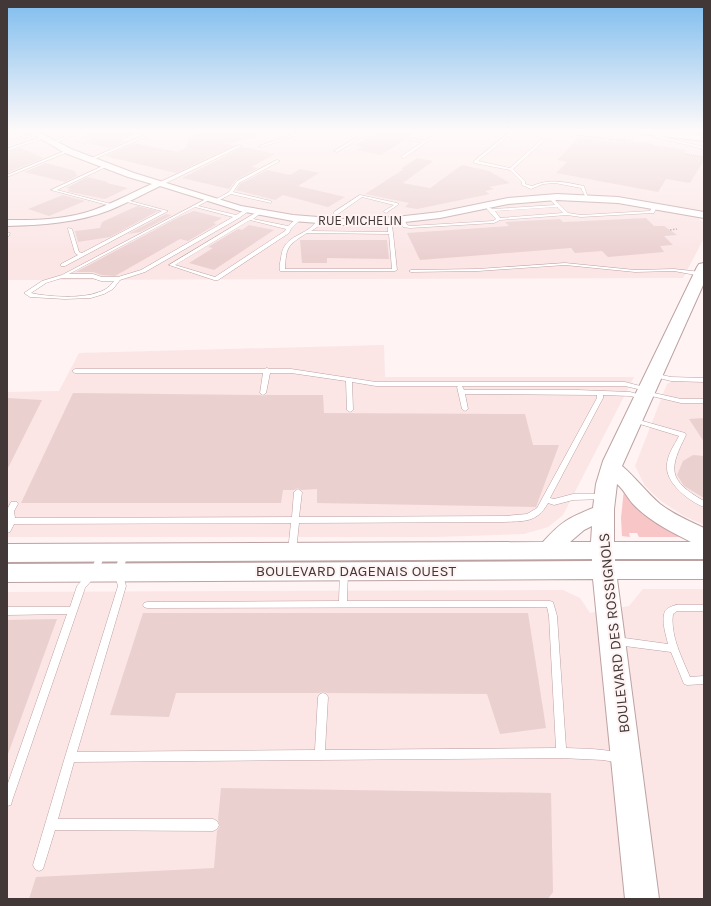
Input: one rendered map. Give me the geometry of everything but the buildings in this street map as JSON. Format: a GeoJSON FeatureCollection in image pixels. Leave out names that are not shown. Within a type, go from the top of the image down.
{"type":"FeatureCollection","features":[{"type":"Feature","properties":{"kind":"main road","name":"BOULEVARD DES ROSSIGNOLS"},"geometry":{"type":"LineString","coordinates":[[642,899],[604,560],[604,505],[611,468],[703,269]]}},
{"type":"Feature","properties":{"kind":"main road"},"geometry":{"type":"LineString","coordinates":[[611,468],[628,482],[640,498],[653,510],[671,522],[704,538]]}},
{"type":"Feature","properties":{"kind":"main road"},"geometry":{"type":"LineString","coordinates":[[550,550],[564,534],[576,524],[604,505]]}},
{"type":"Feature","properties":{"kind":"main road","name":"BOULEVARD DAGENAIS OUEST"},"geometry":{"type":"LineString","coordinates":[[122,562],[292,551],[550,550],[604,560],[704,570]]}},
{"type":"Feature","properties":{"kind":"main road","name":"BOULEVARD DAGENAIS OUEST"},"geometry":{"type":"LineString","coordinates":[[7,553],[98,562],[344,571],[604,560],[704,550]]}},
{"type":"Feature","properties":{"kind":"main road","name":"BOULEVARD DAGENAIS OUEST"},"geometry":{"type":"LineString","coordinates":[[7,573],[98,562]]}},
{"type":"Feature","properties":{"kind":"street","name":"RUE MICHELIN"},"geometry":{"type":"LineString","coordinates":[[124,172],[212,200],[248,214],[259,212],[319,221],[389,221],[435,216],[508,200],[535,192],[550,197],[587,197],[618,200],[704,215]]}},
{"type":"Feature","properties":{"kind":"street"},"geometry":{"type":"LineString","coordinates":[[7,223],[60,221],[89,215],[113,206],[158,184]]}},
{"type":"Feature","properties":{"kind":"lane"},"geometry":{"type":"LineString","coordinates":[[7,176],[16,172]]}},
{"type":"Feature","properties":{"kind":"lane"},"geometry":{"type":"LineString","coordinates":[[92,172],[53,190],[113,206]]}},
{"type":"Feature","properties":{"kind":"lane"},"geometry":{"type":"LineString","coordinates":[[158,184],[185,172]]}},
{"type":"Feature","properties":{"kind":"lane"},"geometry":{"type":"LineString","coordinates":[[118,279],[111,287],[90,297],[27,294],[44,282],[62,276],[187,209],[230,193],[238,182],[257,172]]}},
{"type":"Feature","properties":{"kind":"lane"},"geometry":{"type":"LineString","coordinates":[[514,172],[524,182],[523,184],[535,192],[542,183],[562,183],[583,187],[587,197]]}},
{"type":"Feature","properties":{"kind":"lane"},"geometry":{"type":"LineString","coordinates":[[230,193],[270,202]]}},
{"type":"Feature","properties":{"kind":"lane"},"geometry":{"type":"LineString","coordinates":[[333,221],[336,213],[361,196],[397,204],[386,212]]}},
{"type":"Feature","properties":{"kind":"lane"},"geometry":{"type":"LineString","coordinates":[[550,197],[567,214]]}},
{"type":"Feature","properties":{"kind":"lane"},"geometry":{"type":"LineString","coordinates":[[63,265],[166,211],[124,200]]}},
{"type":"Feature","properties":{"kind":"lane"},"geometry":{"type":"LineString","coordinates":[[484,205],[492,210],[499,219]]}},
{"type":"Feature","properties":{"kind":"lane"},"geometry":{"type":"LineString","coordinates":[[194,206],[237,217]]}},
{"type":"Feature","properties":{"kind":"lane"},"geometry":{"type":"LineString","coordinates":[[492,210],[558,206]]}},
{"type":"Feature","properties":{"kind":"lane"},"geometry":{"type":"LineString","coordinates":[[402,220],[405,226],[410,227],[494,222],[498,221],[499,219],[567,214],[581,216],[652,212],[655,206]]}},
{"type":"Feature","properties":{"kind":"lane"},"geometry":{"type":"LineString","coordinates":[[62,276],[93,276],[101,279],[118,279],[143,271],[237,217],[248,214],[290,228]]}},
{"type":"Feature","properties":{"kind":"lane"},"geometry":{"type":"LineString","coordinates":[[248,214],[171,265],[216,279],[287,232],[300,219]]}},
{"type":"Feature","properties":{"kind":"lane"},"geometry":{"type":"LineString","coordinates":[[319,221],[316,225],[290,242],[284,248],[282,270],[395,270],[389,221]]}},
{"type":"Feature","properties":{"kind":"lane"},"geometry":{"type":"LineString","coordinates":[[70,229],[77,253],[82,255]]}},
{"type":"Feature","properties":{"kind":"lane"},"geometry":{"type":"LineString","coordinates":[[306,232],[391,234]]}},
{"type":"Feature","properties":{"kind":"lane"},"geometry":{"type":"LineString","coordinates":[[411,271],[478,270],[565,264],[635,271],[703,269]]}},
{"type":"Feature","properties":{"kind":"lane"},"geometry":{"type":"LineString","coordinates":[[263,393],[267,370]]}},
{"type":"Feature","properties":{"kind":"lane"},"geometry":{"type":"LineString","coordinates":[[75,371],[291,371],[376,384],[625,384],[647,388],[681,401],[704,401]]}},
{"type":"Feature","properties":{"kind":"lane"},"geometry":{"type":"LineString","coordinates":[[461,392],[577,392],[630,394],[671,379],[704,380]]}},
{"type":"Feature","properties":{"kind":"lane"},"geometry":{"type":"LineString","coordinates":[[349,380],[350,410]]}},
{"type":"Feature","properties":{"kind":"lane"},"geometry":{"type":"LineString","coordinates":[[460,384],[465,409]]}},
{"type":"Feature","properties":{"kind":"lane"},"geometry":{"type":"LineString","coordinates":[[11,521],[518,518],[533,516],[538,513],[546,500],[600,398],[600,393]]}},
{"type":"Feature","properties":{"kind":"lane"},"geometry":{"type":"LineString","coordinates":[[632,420],[683,436],[670,461],[670,470],[673,478],[681,488],[704,504]]}},
{"type":"Feature","properties":{"kind":"lane"},"geometry":{"type":"LineString","coordinates":[[292,551],[298,492]]}},
{"type":"Feature","properties":{"kind":"lane"},"geometry":{"type":"LineString","coordinates":[[546,500],[554,502],[573,497],[604,505]]}},
{"type":"Feature","properties":{"kind":"lane"},"geometry":{"type":"LineString","coordinates":[[7,530],[11,521],[10,511],[14,504]]}},
{"type":"Feature","properties":{"kind":"lane"},"geometry":{"type":"LineString","coordinates":[[7,801],[81,586],[98,562]]}},
{"type":"Feature","properties":{"kind":"lane"},"geometry":{"type":"LineString","coordinates":[[39,865],[122,586],[122,562]]}},
{"type":"Feature","properties":{"kind":"lane"},"geometry":{"type":"LineString","coordinates":[[343,604],[344,571]]}},
{"type":"Feature","properties":{"kind":"lane"},"geometry":{"type":"LineString","coordinates":[[147,605],[550,604],[553,616],[561,754]]}},
{"type":"Feature","properties":{"kind":"lane"},"geometry":{"type":"LineString","coordinates":[[704,608],[676,608],[669,612],[668,617],[668,624],[675,649],[687,681],[704,680]]}},
{"type":"Feature","properties":{"kind":"lane"},"geometry":{"type":"LineString","coordinates":[[7,611],[73,610]]}},
{"type":"Feature","properties":{"kind":"lane"},"geometry":{"type":"LineString","coordinates":[[613,641],[675,649]]}},
{"type":"Feature","properties":{"kind":"lane"},"geometry":{"type":"LineString","coordinates":[[320,755],[323,697]]}},
{"type":"Feature","properties":{"kind":"lane"},"geometry":{"type":"LineString","coordinates":[[70,757],[561,754],[603,755],[626,759]]}},
{"type":"Feature","properties":{"kind":"lane"},"geometry":{"type":"LineString","coordinates":[[51,824],[213,826]]}},
{"type":"Feature","properties":{"kind":"path"},"geometry":{"type":"LineString","coordinates":[[670,230],[677,229]]}},
{"type":"Feature","properties":{"kind":"shaded area"},"geometry":{"type":"Polygon","coordinates":[[[7,172],[704,172],[704,210],[699,219],[704,222],[704,238],[683,278],[7,280],[7,172]]]}},
{"type":"Feature","properties":{"kind":"shaded area"},"geometry":{"type":"Polygon","coordinates":[[[384,345],[385,377],[634,377],[563,515],[548,527],[524,534],[436,537],[7,537],[7,392],[59,391],[79,353],[384,345]]]}},
{"type":"Feature","properties":{"kind":"shaded area"},"geometry":{"type":"Polygon","coordinates":[[[678,378],[704,378],[704,525],[684,516],[661,501],[645,486],[635,466],[667,384],[678,378]]]}},
{"type":"Feature","properties":{"kind":"shaded area"},"geometry":{"type":"Polygon","coordinates":[[[624,489],[691,537],[639,537],[637,533],[629,533],[630,537],[622,536],[621,518],[624,489]]]}},
{"type":"Feature","properties":{"kind":"shaded area"},"geometry":{"type":"Polygon","coordinates":[[[643,589],[704,589],[704,899],[7,899],[7,592],[563,590],[580,598],[590,613],[629,606],[643,589]]]}}]}
